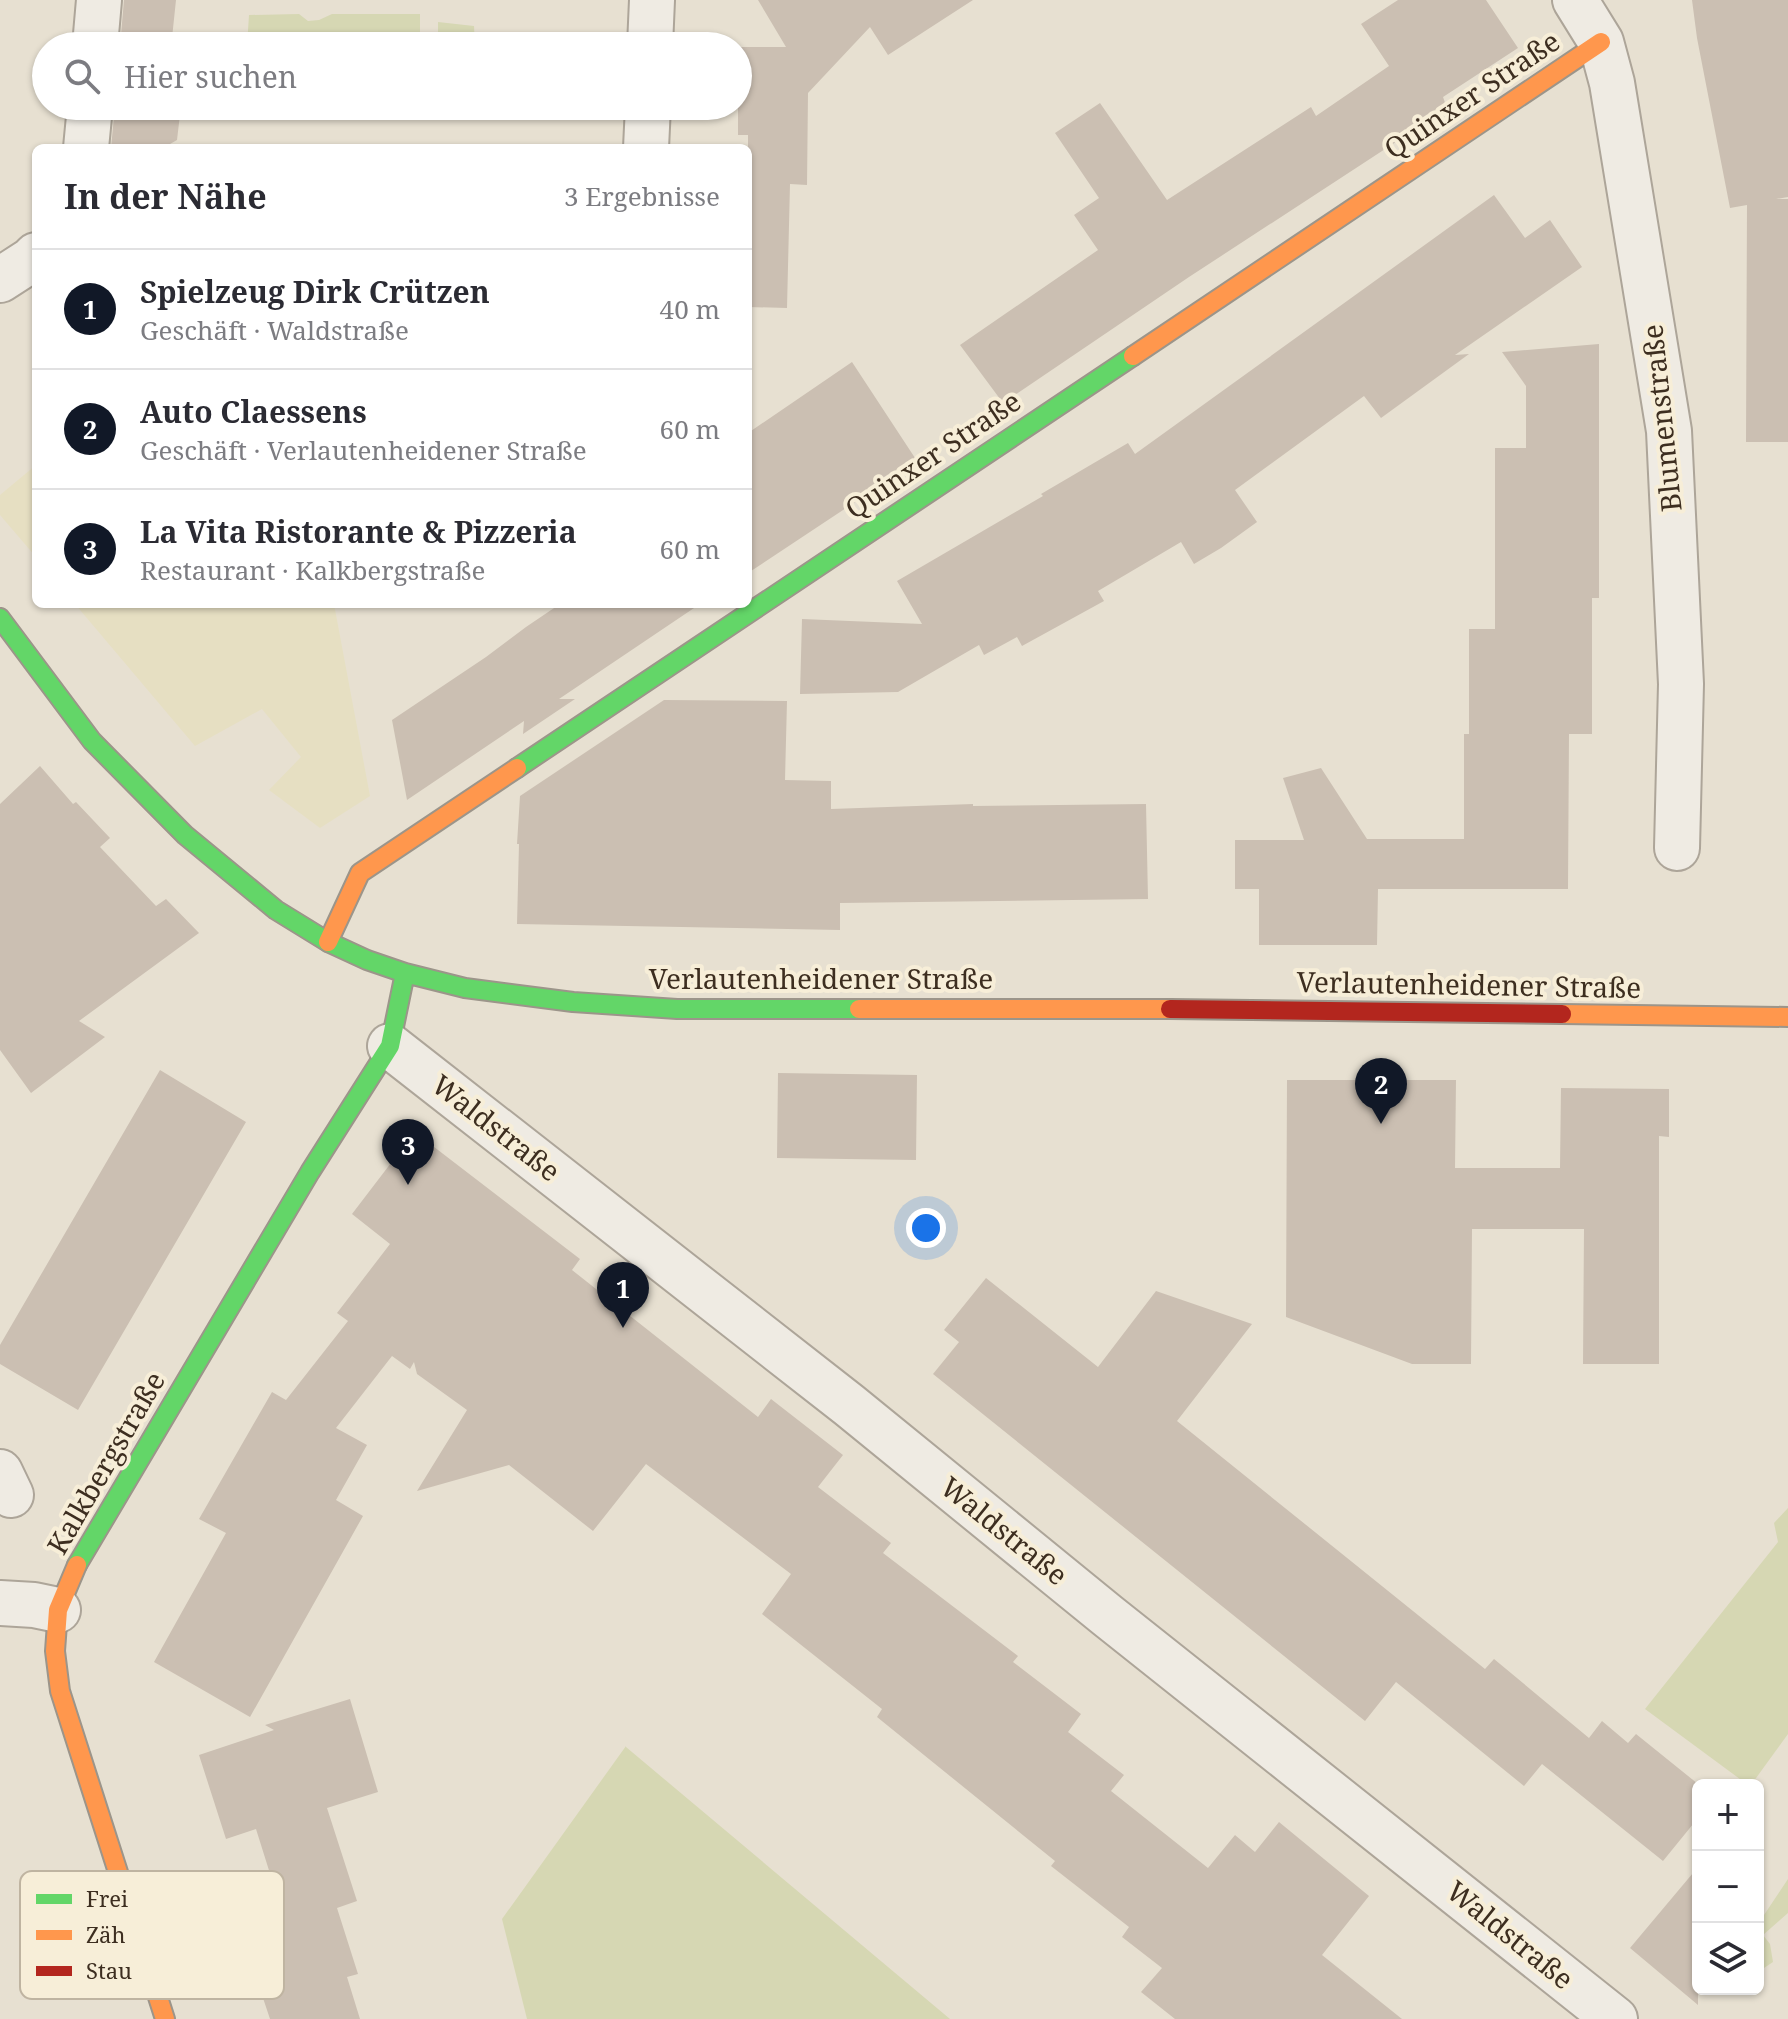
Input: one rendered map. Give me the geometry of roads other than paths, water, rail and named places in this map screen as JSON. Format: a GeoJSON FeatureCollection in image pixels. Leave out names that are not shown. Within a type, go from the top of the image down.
{"type":"FeatureCollection","features":[{"type":"Feature","properties":{"kind":"street"},"geometry":{"type":"LineString","coordinates":[[96,32],[99,0]]}},
{"type":"Feature","properties":{"kind":"street"},"geometry":{"type":"LineString","coordinates":[[651,32],[652,0]]}},
{"type":"Feature","properties":{"kind":"street","name":"Blumenstraße"},"geometry":{"type":"LineString","coordinates":[[1575,0],[1601,42],[1612,83],[1669,431],[1681,684],[1677,848]]}},
{"type":"Feature","properties":{"kind":"street","name":"Quinxer Straße"},"geometry":{"type":"LineString","coordinates":[[328,942],[360,873],[1601,42]]}},
{"type":"Feature","properties":{"kind":"street"},"geometry":{"type":"LineString","coordinates":[[86,144],[89,120]]}},
{"type":"Feature","properties":{"kind":"street"},"geometry":{"type":"LineString","coordinates":[[646,144],[647,120]]}},
{"type":"Feature","properties":{"kind":"street"},"geometry":{"type":"LineString","coordinates":[[0,280],[32,259]]}},
{"type":"Feature","properties":{"kind":"street","name":"Verlautenheidener Straße"},"geometry":{"type":"LineString","coordinates":[[0,618],[92,741],[185,835],[276,910],[328,942],[367,960],[465,988],[573,1002],[677,1009],[1192,1009],[1788,1017]]}},
{"type":"Feature","properties":{"kind":"street","name":"Kalkbergstraße"},"geometry":{"type":"LineString","coordinates":[[118,1871],[60,1691],[55,1651],[58,1610],[80,1557],[302,1185],[390,1046],[405,973]]}},
{"type":"Feature","properties":{"kind":"street","name":"Waldstraße"},"geometry":{"type":"LineString","coordinates":[[390,1046],[849,1405],[1133,1636],[1615,2019]]}},
{"type":"Feature","properties":{"kind":"street"},"geometry":{"type":"LineString","coordinates":[[0,1603],[58,1610]]}},
{"type":"Feature","properties":{"kind":"street","name":"Kalkbergstraße"},"geometry":{"type":"LineString","coordinates":[[159,1999],[165,2019]]}},
{"type":"Feature","properties":{"kind":"place","name":"Auto Claessens"},"geometry":{"type":"Point","coordinates":[1381,1124]}},
{"type":"Feature","properties":{"kind":"place","name":"La Vita Ristorante & Pizzeria"},"geometry":{"type":"Point","coordinates":[408,1185]}},
{"type":"Feature","properties":{"kind":"place","name":"Spielzeug Dirk Crützen"},"geometry":{"type":"Point","coordinates":[623,1328]}}]}
